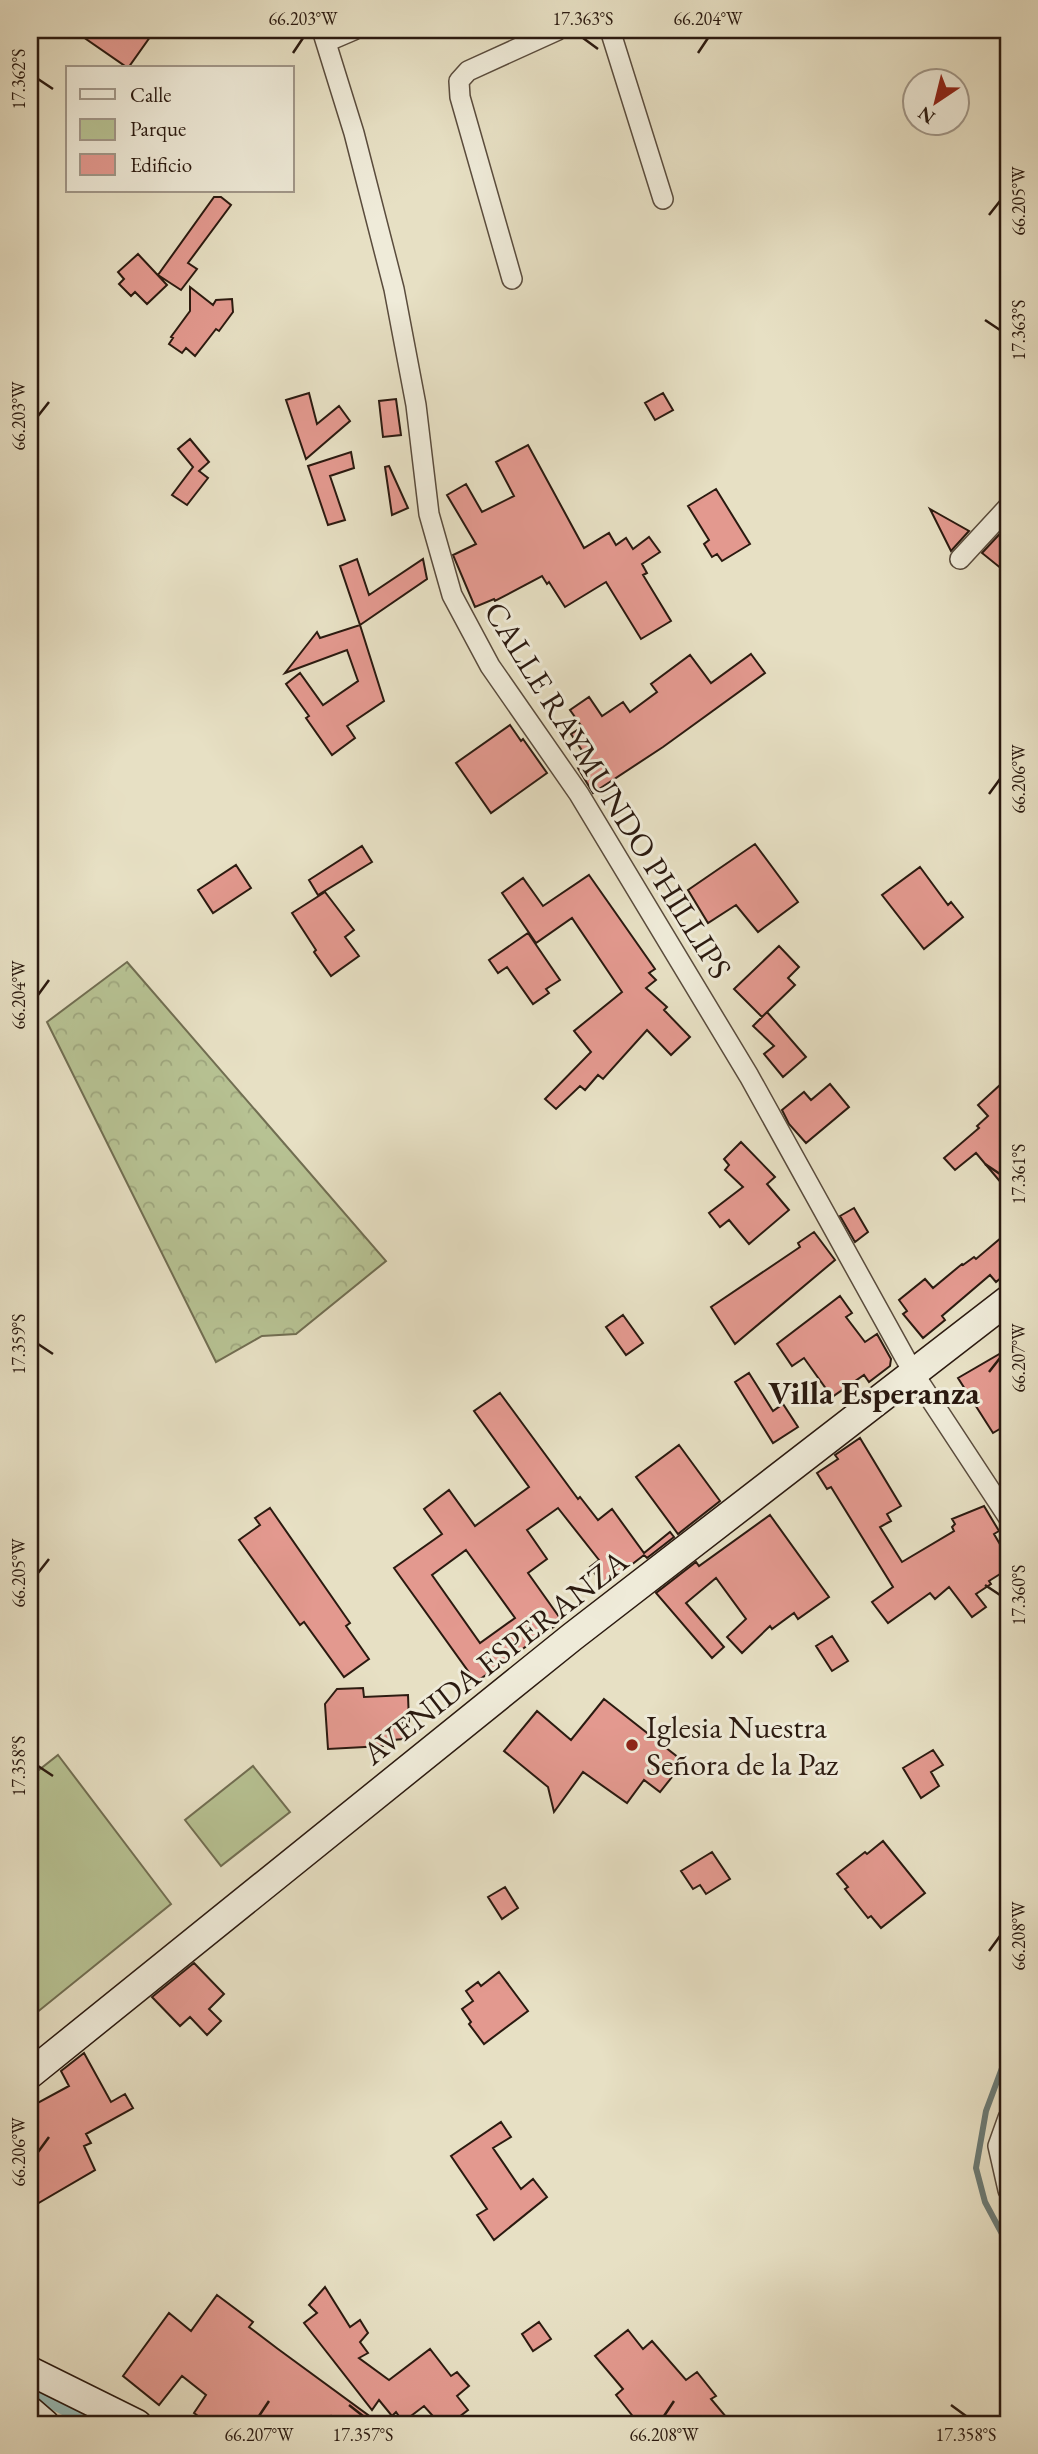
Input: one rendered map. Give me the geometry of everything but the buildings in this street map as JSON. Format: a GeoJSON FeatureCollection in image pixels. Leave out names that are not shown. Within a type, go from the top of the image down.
{"type":"FeatureCollection","features":[{"type":"Feature","properties":{"kind":"main road","name":"AVENIDA ESPERANZA"},"geometry":{"type":"LineString","coordinates":[[30,2074],[572,1637],[1008,1300]]}},
{"type":"Feature","properties":{"kind":"main road"},"geometry":{"type":"LineString","coordinates":[[30,2371],[137,2424]]}},
{"type":"Feature","properties":{"kind":"main road"},"geometry":{"type":"LineString","coordinates":[[30,2411],[45,2424]]}},
{"type":"Feature","properties":{"kind":"street"},"geometry":{"type":"LineString","coordinates":[[324,36],[354,30]]}},
{"type":"Feature","properties":{"kind":"street"},"geometry":{"type":"LineString","coordinates":[[512,279],[460,97],[459,81],[468,71],[558,30]]}},
{"type":"Feature","properties":{"kind":"street"},"geometry":{"type":"LineString","coordinates":[[610,30],[663,199]]}},
{"type":"Feature","properties":{"kind":"street","name":"CALLE RAYMUNDO PHILLIPS"},"geometry":{"type":"LineString","coordinates":[[324,36],[354,133],[394,289],[416,405],[429,514],[452,595],[490,666],[579,794],[749,1076],[914,1374],[1008,1517]]}},
{"type":"Feature","properties":{"kind":"street"},"geometry":{"type":"LineString","coordinates":[[960,559],[1008,507]]}},
{"type":"Feature","properties":{"kind":"street"},"geometry":{"type":"LineString","coordinates":[[1008,2118],[998,2146],[1008,2190]]}},
{"type":"Feature","properties":{"kind":"green space"},"geometry":{"type":"Polygon","coordinates":[[[127,962],[386,1261],[296,1334],[262,1336],[216,1362],[47,1022],[127,962]]]}},
{"type":"Feature","properties":{"kind":"green space"},"geometry":{"type":"Polygon","coordinates":[[[58,1755],[171,1904],[30,2018],[30,1777],[58,1755]]]}},
{"type":"Feature","properties":{"kind":"green space"},"geometry":{"type":"Polygon","coordinates":[[[253,1766],[290,1812],[221,1866],[185,1820],[253,1766]]]}},
{"type":"Feature","properties":{"kind":"waterway"},"geometry":{"type":"LineString","coordinates":[[1008,2052],[986,2111],[976,2168],[985,2202],[1008,2245]]}},
{"type":"Feature","properties":{"kind":"waterway"},"geometry":{"type":"LineString","coordinates":[[36,2390],[103,2424]]}},
{"type":"Feature","properties":{"kind":"place","name":"Iglesia Nuestra Señora de la Paz"},"geometry":{"type":"Point","coordinates":[632,1745]}},
{"type":"Feature","properties":{"kind":"district","name":"Villa Esperanza"},"geometry":{"type":"Point","coordinates":[874,1392]}}]}
